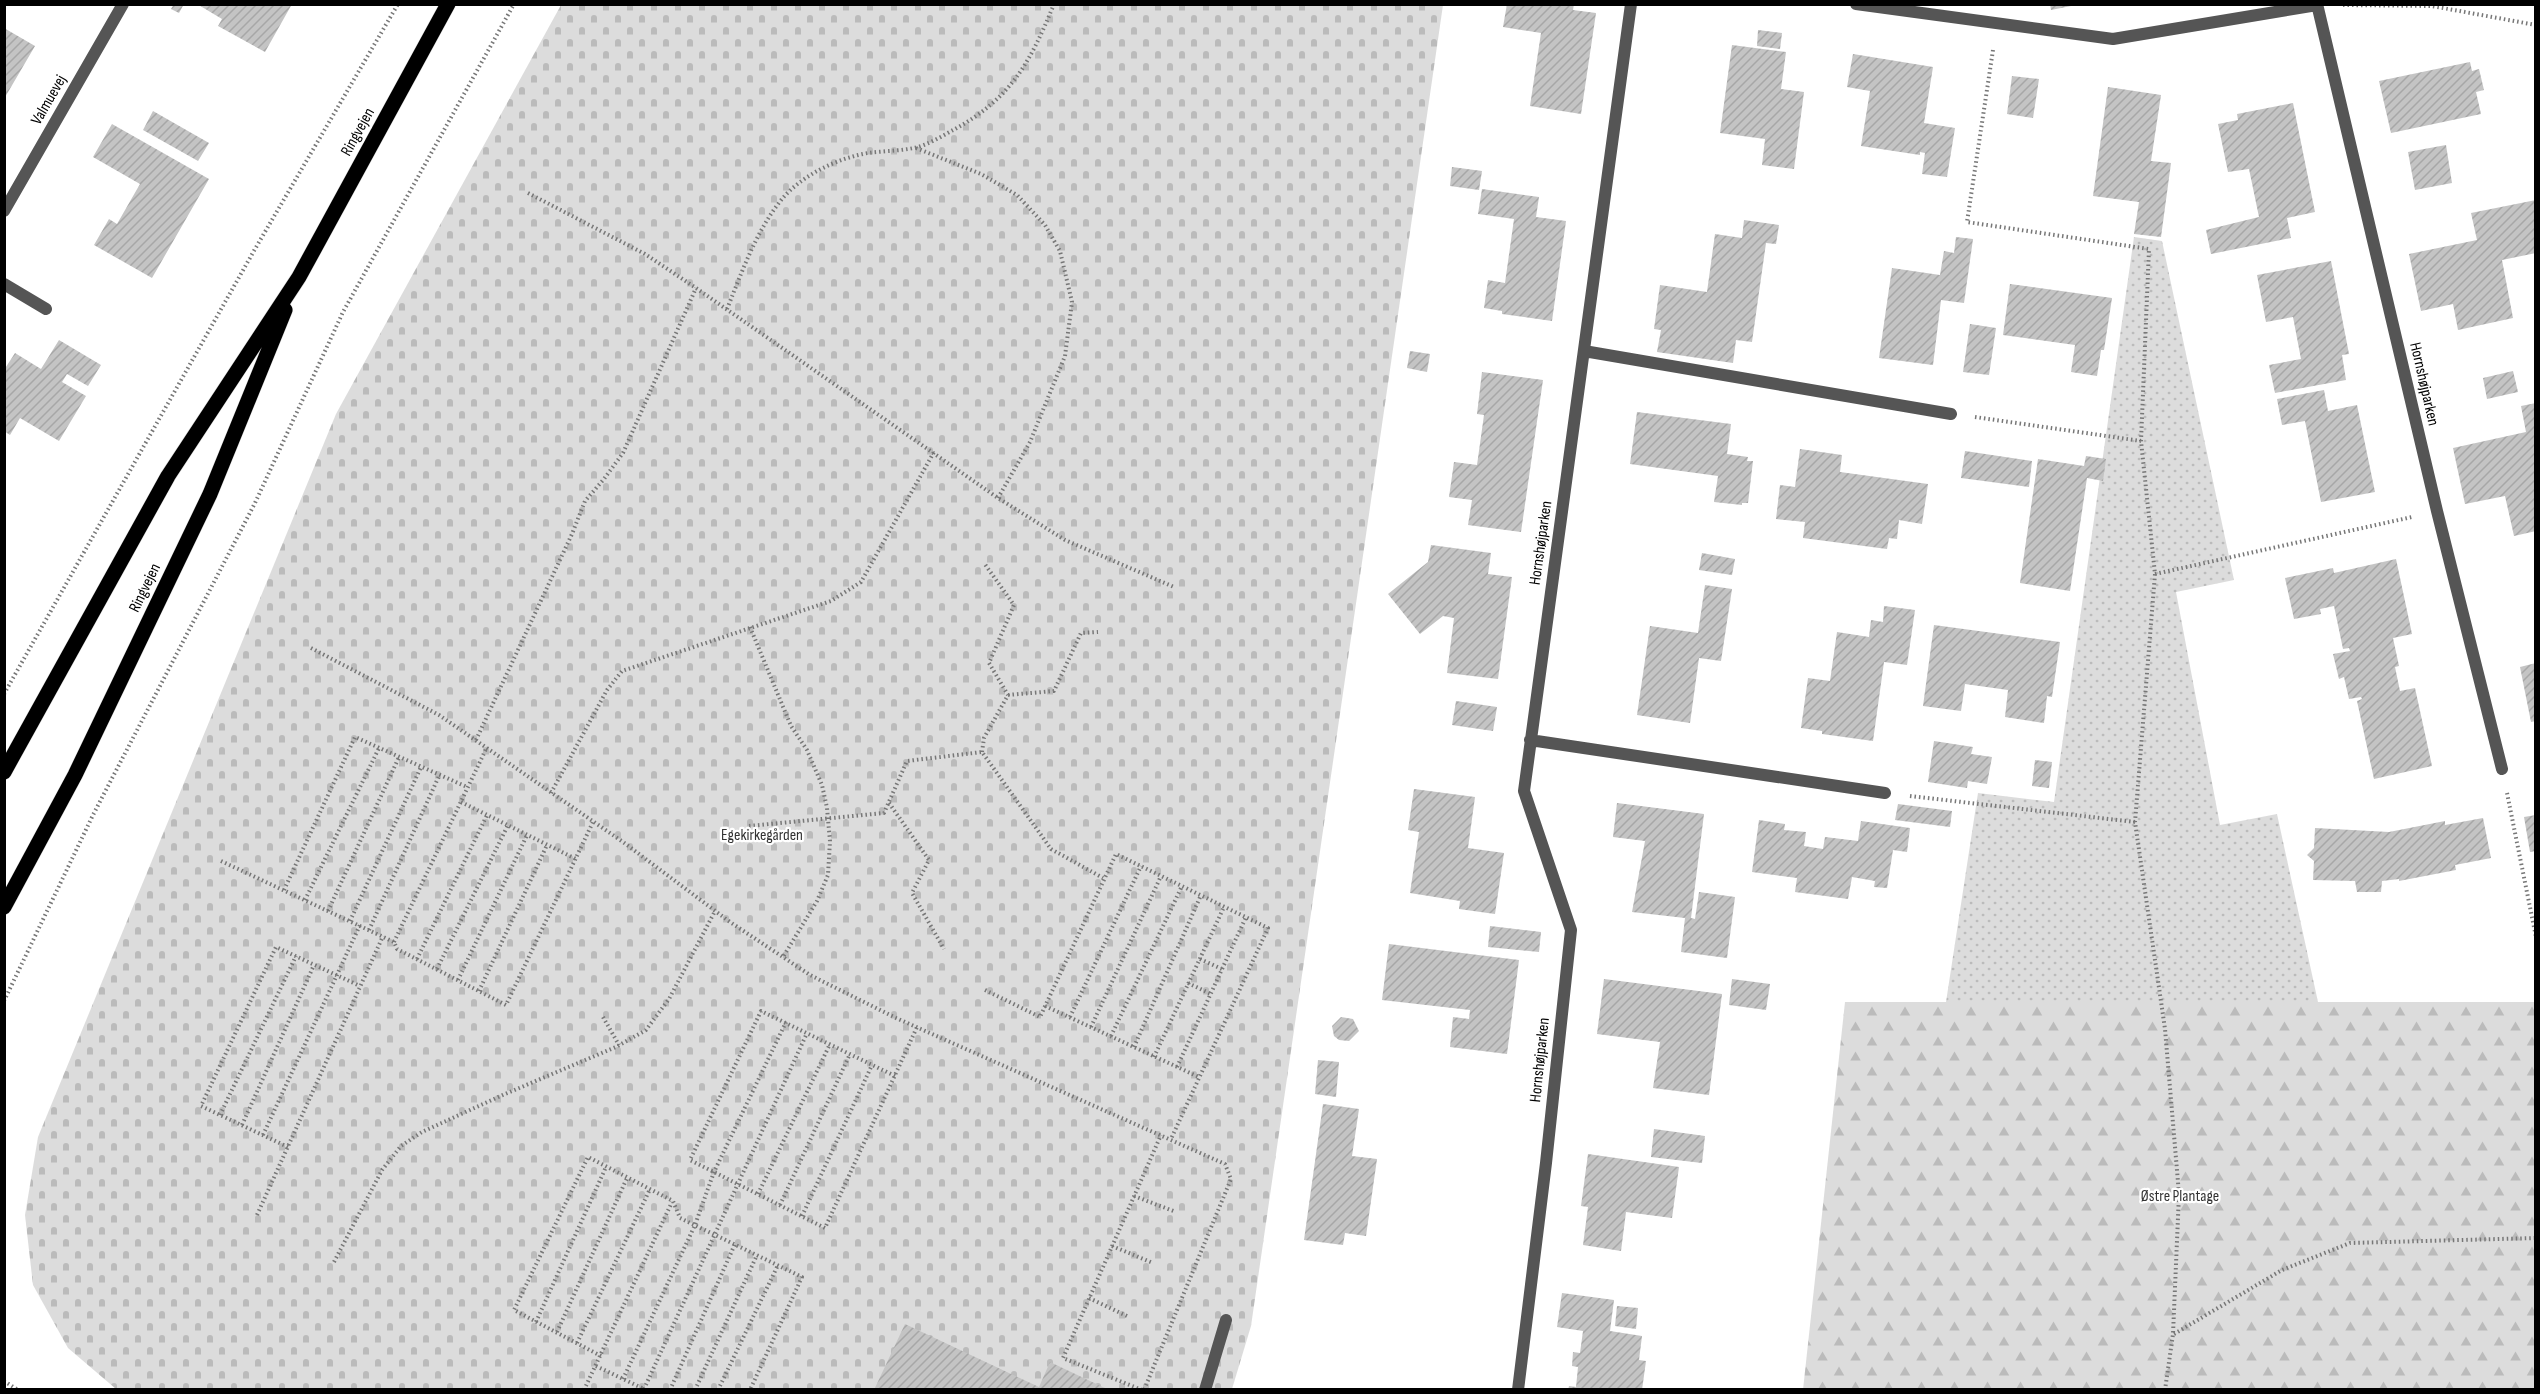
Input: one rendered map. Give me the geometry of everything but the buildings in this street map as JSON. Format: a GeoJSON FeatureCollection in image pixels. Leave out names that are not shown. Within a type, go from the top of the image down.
{"type":"FeatureCollection","features":[{"type":"Feature","properties":{"kind":"main road","name":"Ringvejen"},"geometry":{"type":"LineString","coordinates":[[4,772],[168,477],[299,277],[448,4]]}},
{"type":"Feature","properties":{"kind":"main road","name":"Ringvejen"},"geometry":{"type":"LineString","coordinates":[[4,907],[75,775],[210,494],[299,277]]}},
{"type":"Feature","properties":{"kind":"street","name":"Valmuevej"},"geometry":{"type":"LineString","coordinates":[[4,211],[123,4]]}},
{"type":"Feature","properties":{"kind":"street","name":"Hornshøjparken"},"geometry":{"type":"LineString","coordinates":[[1518,1389],[1546,1163],[1571,930],[1524,791],[1631,4]]}},
{"type":"Feature","properties":{"kind":"street"},"geometry":{"type":"LineString","coordinates":[[1856,4],[2113,39],[2317,5]]}},
{"type":"Feature","properties":{"kind":"street","name":"Hornshøjparken"},"geometry":{"type":"LineString","coordinates":[[2317,5],[2437,511],[2502,769]]}},
{"type":"Feature","properties":{"kind":"street"},"geometry":{"type":"LineString","coordinates":[[4,284],[45,309]]}},
{"type":"Feature","properties":{"kind":"street"},"geometry":{"type":"LineString","coordinates":[[1584,351],[1951,414]]}},
{"type":"Feature","properties":{"kind":"street"},"geometry":{"type":"LineString","coordinates":[[1530,740],[1885,793]]}},
{"type":"Feature","properties":{"kind":"street"},"geometry":{"type":"LineString","coordinates":[[1205,1389],[1226,1320]]}},
{"type":"Feature","properties":{"kind":"path"},"geometry":{"type":"LineString","coordinates":[[4,694],[255,249],[398,4]]}},
{"type":"Feature","properties":{"kind":"path"},"geometry":{"type":"LineString","coordinates":[[4,1001],[93,815],[255,503],[343,312],[514,4]]}},
{"type":"Feature","properties":{"kind":"path"},"geometry":{"type":"LineString","coordinates":[[727,309],[763,228],[783,198],[810,176],[838,160],[867,153],[915,148],[976,118],[1007,91],[1025,64],[1054,4]]}},
{"type":"Feature","properties":{"kind":"path"},"geometry":{"type":"LineString","coordinates":[[2317,5],[2432,6],[2535,25]]}},
{"type":"Feature","properties":{"kind":"path"},"geometry":{"type":"LineString","coordinates":[[1997,24],[1967,222],[2149,249],[2141,441],[2155,574],[2135,822],[2165,1029],[2179,1194],[2173,1334],[2165,1389]]}},
{"type":"Feature","properties":{"kind":"path"},"geometry":{"type":"LineString","coordinates":[[915,148],[981,174],[1017,195],[1046,225],[1060,250],[1072,302],[1065,356],[1030,442],[998,498]]}},
{"type":"Feature","properties":{"kind":"path"},"geometry":{"type":"LineString","coordinates":[[528,193],[645,254],[998,498],[1065,540],[1174,587]]}},
{"type":"Feature","properties":{"kind":"path"},"geometry":{"type":"LineString","coordinates":[[476,740],[572,534],[585,501],[623,453],[696,288]]}},
{"type":"Feature","properties":{"kind":"path"},"geometry":{"type":"LineString","coordinates":[[1951,414],[2141,441]]}},
{"type":"Feature","properties":{"kind":"path"},"geometry":{"type":"LineString","coordinates":[[551,793],[607,690],[622,671],[831,601],[861,582],[934,452]]}},
{"type":"Feature","properties":{"kind":"path"},"geometry":{"type":"LineString","coordinates":[[2155,574],[2437,511]]}},
{"type":"Feature","properties":{"kind":"path"},"geometry":{"type":"LineString","coordinates":[[984,563],[1014,605],[989,663],[1008,695]]}},
{"type":"Feature","properties":{"kind":"path"},"geometry":{"type":"LineString","coordinates":[[750,627],[791,726],[807,750],[822,785],[828,817],[830,841],[828,875],[817,901],[783,957]]}},
{"type":"Feature","properties":{"kind":"path"},"geometry":{"type":"LineString","coordinates":[[1008,695],[1054,691],[1082,633],[1098,632]]}},
{"type":"Feature","properties":{"kind":"path"},"geometry":{"type":"LineString","coordinates":[[311,648],[439,715],[593,822],[715,911],[810,975],[918,1027],[1171,1139],[1225,1164],[1231,1179],[1143,1389],[1063,1358],[1161,1135]]}},
{"type":"Feature","properties":{"kind":"path"},"geometry":{"type":"LineString","coordinates":[[1008,695],[984,738],[982,752],[1051,849],[1103,878]]}},
{"type":"Feature","properties":{"kind":"path"},"geometry":{"type":"LineString","coordinates":[[284,891],[355,737],[467,788]]}},
{"type":"Feature","properties":{"kind":"path"},"geometry":{"type":"LineString","coordinates":[[394,942],[487,747]]}},
{"type":"Feature","properties":{"kind":"path"},"geometry":{"type":"LineString","coordinates":[[305,900],[379,748]]}},
{"type":"Feature","properties":{"kind":"path"},"geometry":{"type":"LineString","coordinates":[[749,826],[884,813],[907,761],[982,752]]}},
{"type":"Feature","properties":{"kind":"path"},"geometry":{"type":"LineString","coordinates":[[328,911],[399,757]]}},
{"type":"Feature","properties":{"kind":"path"},"geometry":{"type":"LineString","coordinates":[[350,921],[421,767]]}},
{"type":"Feature","properties":{"kind":"path"},"geometry":{"type":"LineString","coordinates":[[2502,769],[2535,937]]}},
{"type":"Feature","properties":{"kind":"path"},"geometry":{"type":"LineString","coordinates":[[369,930],[439,776]]}},
{"type":"Feature","properties":{"kind":"path"},"geometry":{"type":"LineString","coordinates":[[1885,793],[2135,822]]}},
{"type":"Feature","properties":{"kind":"path"},"geometry":{"type":"LineString","coordinates":[[460,802],[576,859]]}},
{"type":"Feature","properties":{"kind":"path"},"geometry":{"type":"LineString","coordinates":[[889,802],[929,860],[912,893],[944,949]]}},
{"type":"Feature","properties":{"kind":"path"},"geometry":{"type":"LineString","coordinates":[[417,959],[487,815]]}},
{"type":"Feature","properties":{"kind":"path"},"geometry":{"type":"LineString","coordinates":[[221,861],[394,942],[397,949],[506,1005],[593,822]]}},
{"type":"Feature","properties":{"kind":"path"},"geometry":{"type":"LineString","coordinates":[[437,969],[508,825]]}},
{"type":"Feature","properties":{"kind":"path"},"geometry":{"type":"LineString","coordinates":[[458,980],[527,835]]}},
{"type":"Feature","properties":{"kind":"path"},"geometry":{"type":"LineString","coordinates":[[479,991],[547,844]]}},
{"type":"Feature","properties":{"kind":"path"},"geometry":{"type":"LineString","coordinates":[[985,990],[1040,1017],[1116,854],[1268,928],[1171,1139]]}},
{"type":"Feature","properties":{"kind":"path"},"geometry":{"type":"LineString","coordinates":[[1070,1017],[1141,866]]}},
{"type":"Feature","properties":{"kind":"path"},"geometry":{"type":"LineString","coordinates":[[1091,1027],[1161,876]]}},
{"type":"Feature","properties":{"kind":"path"},"geometry":{"type":"LineString","coordinates":[[1111,1036],[1182,886]]}},
{"type":"Feature","properties":{"kind":"path"},"geometry":{"type":"LineString","coordinates":[[1134,1047],[1201,895]]}},
{"type":"Feature","properties":{"kind":"path"},"geometry":{"type":"LineString","coordinates":[[1154,1057],[1224,907]]}},
{"type":"Feature","properties":{"kind":"path"},"geometry":{"type":"LineString","coordinates":[[334,1262],[382,1170],[401,1146],[422,1132],[504,1094],[620,1045],[646,1030],[669,999],[715,911]]}},
{"type":"Feature","properties":{"kind":"path"},"geometry":{"type":"LineString","coordinates":[[1177,1067],[1246,917]]}},
{"type":"Feature","properties":{"kind":"path"},"geometry":{"type":"LineString","coordinates":[[263,1135],[360,926]]}},
{"type":"Feature","properties":{"kind":"path"},"geometry":{"type":"LineString","coordinates":[[257,1215],[382,936]]}},
{"type":"Feature","properties":{"kind":"path"},"geometry":{"type":"LineString","coordinates":[[288,1147],[201,1106],[276,946],[360,986]]}},
{"type":"Feature","properties":{"kind":"path"},"geometry":{"type":"LineString","coordinates":[[220,1115],[296,956]]}},
{"type":"Feature","properties":{"kind":"path"},"geometry":{"type":"LineString","coordinates":[[1200,959],[1222,969]]}},
{"type":"Feature","properties":{"kind":"path"},"geometry":{"type":"LineString","coordinates":[[242,1125],[314,965]]}},
{"type":"Feature","properties":{"kind":"path"},"geometry":{"type":"LineString","coordinates":[[1188,983],[1211,994]]}},
{"type":"Feature","properties":{"kind":"path"},"geometry":{"type":"LineString","coordinates":[[1045,1006],[1199,1077]]}},
{"type":"Feature","properties":{"kind":"path"},"geometry":{"type":"LineString","coordinates":[[895,1076],[761,1011],[690,1160],[825,1228],[918,1027]]}},
{"type":"Feature","properties":{"kind":"path"},"geometry":{"type":"LineString","coordinates":[[603,1017],[620,1045]]}},
{"type":"Feature","properties":{"kind":"path"},"geometry":{"type":"LineString","coordinates":[[623,1379],[695,1225],[714,1172],[786,1022]]}},
{"type":"Feature","properties":{"kind":"path"},"geometry":{"type":"LineString","coordinates":[[596,1366],[645,1389],[807,1033]]}},
{"type":"Feature","properties":{"kind":"path"},"geometry":{"type":"LineString","coordinates":[[758,1194],[830,1044]]}},
{"type":"Feature","properties":{"kind":"path"},"geometry":{"type":"LineString","coordinates":[[780,1205],[850,1054]]}},
{"type":"Feature","properties":{"kind":"path"},"geometry":{"type":"LineString","coordinates":[[802,1216],[872,1065]]}},
{"type":"Feature","properties":{"kind":"path"},"geometry":{"type":"LineString","coordinates":[[601,1356],[513,1310],[588,1157],[673,1201],[680,1218],[802,1277],[750,1389]]}},
{"type":"Feature","properties":{"kind":"path"},"geometry":{"type":"LineString","coordinates":[[536,1322],[606,1167]]}},
{"type":"Feature","properties":{"kind":"path"},"geometry":{"type":"LineString","coordinates":[[557,1332],[627,1178]]}},
{"type":"Feature","properties":{"kind":"path"},"geometry":{"type":"LineString","coordinates":[[577,1343],[650,1189]]}},
{"type":"Feature","properties":{"kind":"path"},"geometry":{"type":"LineString","coordinates":[[1134,1196],[1176,1212]]}},
{"type":"Feature","properties":{"kind":"path"},"geometry":{"type":"LineString","coordinates":[[584,1389],[673,1201]]}},
{"type":"Feature","properties":{"kind":"path"},"geometry":{"type":"LineString","coordinates":[[2173,1334],[2282,1270],[2350,1243],[2535,1238]]}},
{"type":"Feature","properties":{"kind":"path"},"geometry":{"type":"LineString","coordinates":[[670,1389],[735,1244]]}},
{"type":"Feature","properties":{"kind":"path"},"geometry":{"type":"LineString","coordinates":[[1112,1246],[1153,1263]]}},
{"type":"Feature","properties":{"kind":"path"},"geometry":{"type":"LineString","coordinates":[[695,1389],[757,1255]]}},
{"type":"Feature","properties":{"kind":"path"},"geometry":{"type":"LineString","coordinates":[[718,1389],[778,1265]]}},
{"type":"Feature","properties":{"kind":"path"},"geometry":{"type":"LineString","coordinates":[[1089,1298],[1129,1317]]}},
{"type":"Feature","properties":{"kind":"path"},"geometry":{"type":"LineString","coordinates":[[4,1381],[18,1389]]}},
{"type":"Feature","properties":{"kind":"green space","name":"Egekirkegården"},"geometry":{"type":"Polygon","coordinates":[[[561,5],[1443,5],[1251,1326],[1232,1389],[116,1389],[68,1348],[33,1285],[25,1215],[38,1137],[336,414],[561,5]]]}},
{"type":"Feature","properties":{"kind":"green space"},"geometry":{"type":"Polygon","coordinates":[[[2134,237],[2162,241],[2234,580],[2176,592],[2220,825],[2277,814],[2318,1002],[1946,1002],[1978,793],[2054,802],[2134,237]]]}},
{"type":"Feature","properties":{"kind":"green space","name":"Østre Plantage"},"geometry":{"type":"Polygon","coordinates":[[[1845,1002],[2535,1002],[2535,1389],[1803,1390],[1845,1002]]]}}]}
